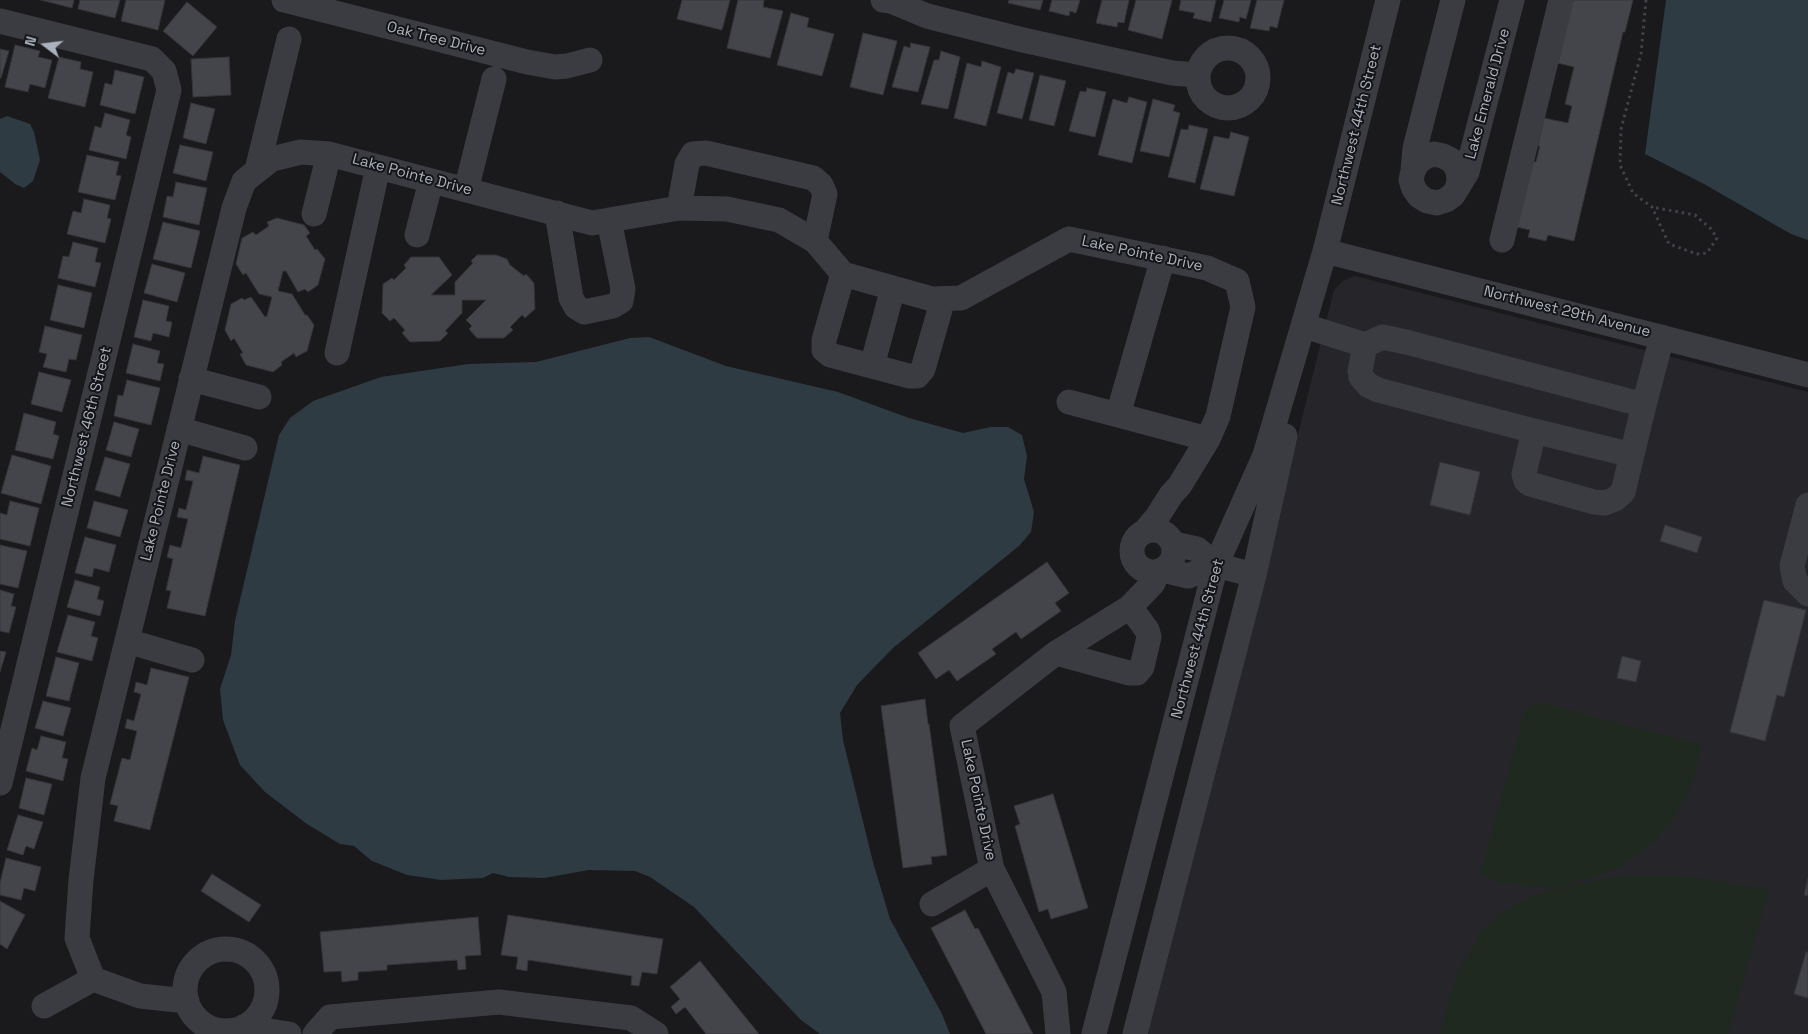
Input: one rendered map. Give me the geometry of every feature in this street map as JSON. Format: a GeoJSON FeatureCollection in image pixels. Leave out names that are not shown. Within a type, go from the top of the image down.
{"type":"FeatureCollection","features":[{"type":"Feature","properties":{"kind":"street","name":"Oak Tree Drive"},"geometry":{"type":"LineString","coordinates":[[284,0],[527,62],[567,66],[590,60]]}},
{"type":"Feature","properties":{"kind":"street"},"geometry":{"type":"LineString","coordinates":[[888,0],[927,16],[1023,40],[1172,73],[1197,75]]}},
{"type":"Feature","properties":{"kind":"street","name":"Northwest 44th Street"},"geometry":{"type":"LineString","coordinates":[[1135,1034],[1254,575],[1325,251],[1388,0]]}},
{"type":"Feature","properties":{"kind":"street","name":"Lake Emerald Drive"},"geometry":{"type":"LineString","coordinates":[[1453,0],[1415,148],[1411,180],[1419,196],[1427,201],[1437,203],[1453,195],[1467,172],[1512,0]]}},
{"type":"Feature","properties":{"kind":"street"},"geometry":{"type":"LineString","coordinates":[[1502,240],[1561,0]]}},
{"type":"Feature","properties":{"kind":"street","name":"Northwest 46th Street"},"geometry":{"type":"LineString","coordinates":[[0,21],[152,59],[164,71],[169,90],[0,783]]}},
{"type":"Feature","properties":{"kind":"street"},"geometry":{"type":"LineString","coordinates":[[257,170],[289,40]]}},
{"type":"Feature","properties":{"kind":"street"},"geometry":{"type":"LineString","coordinates":[[466,190],[494,79]]}},
{"type":"Feature","properties":{"kind":"street","name":"Lake Pointe Drive"},"geometry":{"type":"LineString","coordinates":[[93,979],[77,938],[81,880],[93,778],[234,208],[244,181],[257,170],[272,159],[301,152],[329,154],[592,223],[679,208],[727,209],[779,220],[815,241],[843,274],[932,299],[960,298],[1069,239],[1207,268],[1236,281],[1244,307],[1218,416],[1208,439],[1180,486],[1170,533],[1175,550],[1172,561],[1153,569],[1136,593],[1130,607],[1056,653],[962,726],[992,869],[1054,992],[1058,1034]]}},
{"type":"Feature","properties":{"kind":"street"},"geometry":{"type":"LineString","coordinates":[[679,208],[686,164],[693,154],[706,153],[813,178],[821,185],[825,194],[815,241]]}},
{"type":"Feature","properties":{"kind":"street"},"geometry":{"type":"LineString","coordinates":[[314,214],[329,154]]}},
{"type":"Feature","properties":{"kind":"street","name":"Lake Emerald Drive"},"geometry":{"type":"LineString","coordinates":[[1413,171],[1418,162],[1425,157],[1434,154],[1443,156],[1451,160],[1457,168],[1459,177],[1458,187]]}},
{"type":"Feature","properties":{"kind":"street"},"geometry":{"type":"LineString","coordinates":[[337,353],[378,167]]}},
{"type":"Feature","properties":{"kind":"street"},"geometry":{"type":"LineString","coordinates":[[417,235],[431,181]]}},
{"type":"Feature","properties":{"kind":"street"},"geometry":{"type":"LineString","coordinates":[[557,213],[571,298],[576,307],[584,312],[613,306],[621,300],[623,289],[610,220]]}},
{"type":"Feature","properties":{"kind":"street","name":"Northwest 44th Street"},"geometry":{"type":"LineString","coordinates":[[1094,1034],[1216,565],[1265,456],[1325,251]]}},
{"type":"Feature","properties":{"kind":"street","name":"Northwest 29th Avenue"},"geometry":{"type":"LineString","coordinates":[[1325,251],[1808,375]]}},
{"type":"Feature","properties":{"kind":"street"},"geometry":{"type":"LineString","coordinates":[[1118,416],[1163,258]]}},
{"type":"Feature","properties":{"kind":"street"},"geometry":{"type":"LineString","coordinates":[[843,274],[824,340],[824,350],[830,355],[909,376],[917,376],[923,369],[943,299]]}},
{"type":"Feature","properties":{"kind":"street"},"geometry":{"type":"LineString","coordinates":[[872,366],[892,288]]}},
{"type":"Feature","properties":{"kind":"street"},"geometry":{"type":"LineString","coordinates":[[1308,327],[1365,345],[1383,337],[1410,343],[1644,405]]}},
{"type":"Feature","properties":{"kind":"street"},"geometry":{"type":"LineString","coordinates":[[1534,431],[1524,474],[1526,481],[1530,484],[1594,502],[1605,503],[1615,499],[1623,492],[1662,337]]}},
{"type":"Feature","properties":{"kind":"street"},"geometry":{"type":"LineString","coordinates":[[1365,345],[1360,371],[1361,377],[1368,385],[1378,390],[1632,455]]}},
{"type":"Feature","properties":{"kind":"street"},"geometry":{"type":"LineString","coordinates":[[191,379],[259,397]]}},
{"type":"Feature","properties":{"kind":"street"},"geometry":{"type":"LineString","coordinates":[[1068,402],[1208,439]]}},
{"type":"Feature","properties":{"kind":"street"},"geometry":{"type":"LineString","coordinates":[[179,429],[245,448]]}},
{"type":"Feature","properties":{"kind":"street"},"geometry":{"type":"LineString","coordinates":[[1808,505],[1792,566],[1795,581],[1808,594]]}},
{"type":"Feature","properties":{"kind":"street"},"geometry":{"type":"LineString","coordinates":[[1170,533],[1216,565],[1254,575]]}},
{"type":"Feature","properties":{"kind":"street","name":"Lake Pointe Drive"},"geometry":{"type":"LineString","coordinates":[[1153,569],[1132,556],[1132,549],[1136,538],[1170,533]]}},
{"type":"Feature","properties":{"kind":"street"},"geometry":{"type":"LineString","coordinates":[[1153,569],[1188,576],[1216,565]]}},
{"type":"Feature","properties":{"kind":"street"},"geometry":{"type":"LineString","coordinates":[[1056,653],[1129,673],[1137,672],[1142,667],[1149,637],[1147,630],[1130,607]]}},
{"type":"Feature","properties":{"kind":"street"},"geometry":{"type":"LineString","coordinates":[[127,640],[192,660]]}},
{"type":"Feature","properties":{"kind":"street"},"geometry":{"type":"LineString","coordinates":[[932,904],[992,869]]}},
{"type":"Feature","properties":{"kind":"street"},"geometry":{"type":"LineString","coordinates":[[197,1019],[185,996],[186,981],[191,969],[202,956],[213,951],[237,950],[256,962],[263,974],[266,985],[264,1004],[256,1017],[238,1030]]}},
{"type":"Feature","properties":{"kind":"street"},"geometry":{"type":"LineString","coordinates":[[44,1006],[93,979],[197,1019],[214,1030],[288,1034]]}},
{"type":"Feature","properties":{"kind":"street"},"geometry":{"type":"LineString","coordinates":[[315,1034],[330,1018],[499,1002],[631,1018],[656,1034]]}},
{"type":"Feature","properties":{"kind":"street"},"geometry":{"type":"LineString","coordinates":[[264,1004],[275,1021],[288,1034]]}},
{"type":"Feature","properties":{"kind":"path"},"geometry":{"type":"LineString","coordinates":[[1646,0],[1641,54],[1621,129],[1620,164],[1633,193],[1652,207],[1695,215],[1711,229],[1717,238],[1708,253],[1697,254],[1669,244],[1652,207]]}},
{"type":"Feature","properties":{"kind":"shaded area"},"geometry":{"type":"Polygon","coordinates":[[[1666,0],[1808,0],[1808,240],[1791,234],[1704,184],[1645,154],[1666,0]]]}},
{"type":"Feature","properties":{"kind":"shaded area"},"geometry":{"type":"Polygon","coordinates":[[[7,116],[30,124],[34,132],[40,160],[33,181],[24,188],[15,184],[0,172],[0,119],[7,116]]]}},
{"type":"Feature","properties":{"kind":"shaded area"},"geometry":{"type":"Polygon","coordinates":[[[1355,276],[1808,392],[1808,1034],[1148,1034],[1334,290],[1344,280],[1355,276]]]}},
{"type":"Feature","properties":{"kind":"shaded area"},"geometry":{"type":"Polygon","coordinates":[[[649,337],[726,366],[838,392],[909,418],[963,433],[991,427],[1008,427],[1022,435],[1027,456],[1024,479],[1034,512],[1031,532],[1019,546],[893,648],[857,685],[840,713],[843,740],[873,862],[890,919],[942,1014],[950,1034],[820,1034],[801,1020],[694,907],[650,877],[635,871],[589,870],[544,878],[509,877],[493,873],[483,878],[441,880],[407,875],[372,861],[354,846],[340,844],[307,824],[265,792],[240,765],[223,720],[220,689],[231,655],[235,621],[279,435],[290,418],[313,401],[381,377],[468,364],[536,362],[630,338],[649,337]]]}},
{"type":"Feature","properties":{"kind":"green space"},"geometry":{"type":"Polygon","coordinates":[[[1539,702],[1702,745],[1694,777],[1685,798],[1673,819],[1659,837],[1622,865],[1598,876],[1561,886],[1544,887],[1504,883],[1480,876],[1525,709],[1539,702]]]}},
{"type":"Feature","properties":{"kind":"green space"},"geometry":{"type":"Polygon","coordinates":[[[1624,875],[1676,875],[1769,889],[1728,1034],[1440,1034],[1457,972],[1483,930],[1501,914],[1515,904],[1548,890],[1624,875]]]}},
{"type":"Feature","properties":{"kind":"building"},"geometry":{"type":"Polygon","coordinates":[[[41,0],[74,0],[72,8],[41,0]]]}},
{"type":"Feature","properties":{"kind":"building"},"geometry":{"type":"Polygon","coordinates":[[[80,0],[120,0],[115,18],[78,9],[80,0]]]}},
{"type":"Feature","properties":{"kind":"building"},"geometry":{"type":"Polygon","coordinates":[[[126,0],[165,0],[158,30],[121,21],[126,0]]]}},
{"type":"Feature","properties":{"kind":"building"},"geometry":{"type":"Polygon","coordinates":[[[682,0],[730,0],[722,30],[677,19],[682,0]]]}},
{"type":"Feature","properties":{"kind":"building"},"geometry":{"type":"Polygon","coordinates":[[[738,0],[764,0],[763,7],[783,11],[770,58],[727,48],[738,0]]]}},
{"type":"Feature","properties":{"kind":"building"},"geometry":{"type":"Polygon","coordinates":[[[1009,0],[1043,0],[1040,10],[1008,3],[1009,0]]]}},
{"type":"Feature","properties":{"kind":"building"},"geometry":{"type":"Polygon","coordinates":[[[1052,0],[1080,0],[1076,13],[1070,11],[1069,16],[1049,11],[1052,0]]]}},
{"type":"Feature","properties":{"kind":"building"},"geometry":{"type":"Polygon","coordinates":[[[1102,0],[1129,0],[1124,23],[1118,22],[1117,27],[1096,23],[1102,0]]]}},
{"type":"Feature","properties":{"kind":"building"},"geometry":{"type":"Polygon","coordinates":[[[1136,0],[1172,0],[1162,39],[1128,30],[1136,0]]]}},
{"type":"Feature","properties":{"kind":"building"},"geometry":{"type":"Polygon","coordinates":[[[1181,0],[1216,0],[1211,22],[1193,18],[1195,13],[1179,10],[1181,0]]]}},
{"type":"Feature","properties":{"kind":"building"},"geometry":{"type":"Polygon","coordinates":[[[1224,0],[1251,0],[1246,19],[1240,17],[1239,22],[1219,18],[1224,0]]]}},
{"type":"Feature","properties":{"kind":"building"},"geometry":{"type":"Polygon","coordinates":[[[1257,0],[1284,0],[1277,28],[1270,26],[1269,31],[1250,28],[1257,0]]]}},
{"type":"Feature","properties":{"kind":"building"},"geometry":{"type":"Polygon","coordinates":[[[1573,0],[1633,0],[1625,32],[1623,32],[1574,241],[1548,235],[1546,241],[1528,237],[1530,230],[1517,227],[1532,161],[1536,162],[1540,146],[1538,146],[1544,118],[1568,123],[1572,106],[1565,104],[1574,67],[1558,63],[1573,0]]]}},
{"type":"Feature","properties":{"kind":"building"},"geometry":{"type":"Polygon","coordinates":[[[187,2],[217,27],[193,56],[163,31],[187,2]]]}},
{"type":"Feature","properties":{"kind":"building"},"geometry":{"type":"Polygon","coordinates":[[[791,13],[809,18],[807,27],[834,34],[822,76],[777,65],[791,13]]]}},
{"type":"Feature","properties":{"kind":"building"},"geometry":{"type":"Polygon","coordinates":[[[863,33],[897,41],[883,95],[850,87],[863,33]]]}},
{"type":"Feature","properties":{"kind":"building"},"geometry":{"type":"Polygon","coordinates":[[[911,43],[930,47],[918,92],[892,87],[904,46],[910,48],[911,43]]]}},
{"type":"Feature","properties":{"kind":"building"},"geometry":{"type":"Polygon","coordinates":[[[15,45],[40,51],[38,57],[52,60],[45,88],[30,84],[28,92],[5,87],[15,45]]]}},
{"type":"Feature","properties":{"kind":"building"},"geometry":{"type":"Polygon","coordinates":[[[0,49],[9,51],[1,78],[0,78],[0,49]]]}},
{"type":"Feature","properties":{"kind":"building"},"geometry":{"type":"Polygon","coordinates":[[[941,51],[960,57],[948,109],[921,104],[934,60],[939,60],[941,51]]]}},
{"type":"Feature","properties":{"kind":"building"},"geometry":{"type":"Polygon","coordinates":[[[59,57],[81,62],[80,69],[93,72],[85,107],[48,98],[59,57]]]}},
{"type":"Feature","properties":{"kind":"building"},"geometry":{"type":"Polygon","coordinates":[[[229,57],[231,95],[193,97],[191,59],[229,57]]]}},
{"type":"Feature","properties":{"kind":"building"},"geometry":{"type":"Polygon","coordinates":[[[982,61],[1001,67],[986,126],[954,118],[967,63],[981,67],[982,61]]]}},
{"type":"Feature","properties":{"kind":"building"},"geometry":{"type":"Polygon","coordinates":[[[1016,69],[1034,73],[1022,119],[997,113],[1008,72],[1014,74],[1016,69]]]}},
{"type":"Feature","properties":{"kind":"building"},"geometry":{"type":"Polygon","coordinates":[[[115,70],[144,77],[135,114],[100,105],[105,83],[112,85],[115,70]]]}},
{"type":"Feature","properties":{"kind":"building"},"geometry":{"type":"Polygon","coordinates":[[[1040,75],[1066,81],[1054,126],[1029,120],[1040,75]]]}},
{"type":"Feature","properties":{"kind":"building"},"geometry":{"type":"Polygon","coordinates":[[[1087,88],[1106,92],[1095,137],[1069,131],[1080,91],[1086,92],[1087,88]]]}},
{"type":"Feature","properties":{"kind":"building"},"geometry":{"type":"Polygon","coordinates":[[[1129,97],[1147,102],[1132,163],[1098,155],[1113,99],[1127,103],[1129,97]]]}},
{"type":"Feature","properties":{"kind":"building"},"geometry":{"type":"Polygon","coordinates":[[[1153,99],[1175,105],[1173,111],[1180,113],[1169,157],[1140,151],[1153,99]]]}},
{"type":"Feature","properties":{"kind":"building"},"geometry":{"type":"Polygon","coordinates":[[[191,103],[215,109],[206,144],[183,138],[191,103]]]}},
{"type":"Feature","properties":{"kind":"building"},"geometry":{"type":"Polygon","coordinates":[[[105,113],[130,120],[126,135],[131,137],[126,159],[89,150],[95,126],[101,128],[105,113]]]}},
{"type":"Feature","properties":{"kind":"building"},"geometry":{"type":"Polygon","coordinates":[[[1189,125],[1208,129],[1195,183],[1168,177],[1181,129],[1188,130],[1189,125]]]}},
{"type":"Feature","properties":{"kind":"building"},"geometry":{"type":"Polygon","coordinates":[[[1231,132],[1249,137],[1234,196],[1200,189],[1214,136],[1229,139],[1231,132]]]}},
{"type":"Feature","properties":{"kind":"building"},"geometry":{"type":"Polygon","coordinates":[[[180,145],[213,152],[206,181],[173,173],[180,145]]]}},
{"type":"Feature","properties":{"kind":"building"},"geometry":{"type":"Polygon","coordinates":[[[87,155],[119,162],[116,175],[121,176],[115,200],[78,192],[87,155]]]}},
{"type":"Feature","properties":{"kind":"building"},"geometry":{"type":"Polygon","coordinates":[[[176,182],[207,188],[199,225],[163,217],[167,196],[173,197],[176,182]]]}},
{"type":"Feature","properties":{"kind":"building"},"geometry":{"type":"Polygon","coordinates":[[[84,199],[110,205],[107,218],[111,219],[105,243],[67,234],[73,211],[81,213],[84,199]]]}},
{"type":"Feature","properties":{"kind":"building"},"geometry":{"type":"Polygon","coordinates":[[[277,218],[304,225],[310,233],[306,236],[315,250],[317,249],[325,259],[318,285],[308,292],[305,289],[298,292],[286,271],[283,271],[278,291],[292,294],[305,315],[314,325],[307,351],[296,357],[294,353],[281,362],[282,365],[273,372],[246,365],[240,354],[243,353],[234,338],[231,341],[225,330],[231,304],[242,298],[244,300],[251,297],[265,317],[267,316],[272,297],[259,294],[246,273],[243,275],[236,264],[242,238],[253,232],[256,235],[269,226],[267,222],[277,218]]]}},
{"type":"Feature","properties":{"kind":"building"},"geometry":{"type":"Polygon","coordinates":[[[163,222],[200,231],[191,268],[153,259],[163,222]]]}},
{"type":"Feature","properties":{"kind":"building"},"geometry":{"type":"Polygon","coordinates":[[[73,242],[98,248],[95,262],[101,263],[95,287],[58,278],[63,256],[69,257],[73,242]]]}},
{"type":"Feature","properties":{"kind":"building"},"geometry":{"type":"Polygon","coordinates":[[[477,255],[496,255],[507,259],[510,265],[524,276],[526,274],[534,283],[535,309],[525,318],[522,315],[510,327],[513,330],[504,338],[477,338],[469,329],[472,326],[466,320],[486,300],[462,300],[462,313],[445,331],[448,333],[440,341],[410,342],[402,333],[405,330],[394,318],[390,321],[382,313],[383,284],[392,278],[394,280],[406,268],[404,265],[411,257],[439,257],[452,275],[431,295],[455,295],[455,282],[473,263],[471,261],[477,255]]]}},
{"type":"Feature","properties":{"kind":"building"},"geometry":{"type":"Polygon","coordinates":[[[152,264],[185,273],[177,302],[144,293],[152,264]]]}},
{"type":"Feature","properties":{"kind":"building"},"geometry":{"type":"Polygon","coordinates":[[[58,285],[92,293],[84,328],[50,320],[58,285]]]}},
{"type":"Feature","properties":{"kind":"building"},"geometry":{"type":"Polygon","coordinates":[[[143,300],[169,306],[166,321],[172,322],[169,337],[153,333],[151,341],[134,337],[143,300]]]}},
{"type":"Feature","properties":{"kind":"building"},"geometry":{"type":"Polygon","coordinates":[[[45,326],[82,335],[76,360],[69,359],[66,372],[43,367],[47,354],[39,352],[45,326]]]}},
{"type":"Feature","properties":{"kind":"building"},"geometry":{"type":"Polygon","coordinates":[[[133,344],[160,351],[157,363],[164,364],[160,381],[126,373],[133,344]]]}},
{"type":"Feature","properties":{"kind":"building"},"geometry":{"type":"Polygon","coordinates":[[[39,372],[71,380],[62,412],[31,404],[39,372]]]}},
{"type":"Feature","properties":{"kind":"building"},"geometry":{"type":"Polygon","coordinates":[[[127,380],[160,388],[151,425],[114,416],[118,395],[123,396],[127,380]]]}},
{"type":"Feature","properties":{"kind":"building"},"geometry":{"type":"Polygon","coordinates":[[[24,413],[56,422],[53,434],[59,436],[53,459],[15,450],[24,413]]]}},
{"type":"Feature","properties":{"kind":"building"},"geometry":{"type":"Polygon","coordinates":[[[114,422],[139,429],[131,457],[106,450],[114,422]]]}},
{"type":"Feature","properties":{"kind":"building"},"geometry":{"type":"Polygon","coordinates":[[[12,455],[51,466],[41,504],[1,493],[12,455]]]}},
{"type":"Feature","properties":{"kind":"building"},"geometry":{"type":"Polygon","coordinates":[[[203,456],[240,465],[205,616],[167,608],[171,591],[166,590],[173,559],[167,557],[170,545],[181,548],[188,519],[177,517],[179,508],[186,510],[193,481],[185,480],[187,470],[199,473],[203,456]]]}},
{"type":"Feature","properties":{"kind":"building"},"geometry":{"type":"Polygon","coordinates":[[[105,457],[130,464],[120,497],[95,490],[105,457]]]}},
{"type":"Feature","properties":{"kind":"building"},"geometry":{"type":"Polygon","coordinates":[[[1440,462],[1480,472],[1470,515],[1430,505],[1440,462]]]}},
{"type":"Feature","properties":{"kind":"building"},"geometry":{"type":"Polygon","coordinates":[[[10,501],[39,508],[30,546],[0,539],[0,513],[7,515],[10,501]]]}},
{"type":"Feature","properties":{"kind":"building"},"geometry":{"type":"Polygon","coordinates":[[[94,501],[128,510],[120,537],[87,528],[94,501]]]}},
{"type":"Feature","properties":{"kind":"building"},"geometry":{"type":"Polygon","coordinates":[[[1665,525],[1702,537],[1697,553],[1660,541],[1665,525]]]}},
{"type":"Feature","properties":{"kind":"building"},"geometry":{"type":"Polygon","coordinates":[[[85,537],[116,545],[109,572],[94,568],[92,577],[75,573],[85,537]]]}},
{"type":"Feature","properties":{"kind":"building"},"geometry":{"type":"Polygon","coordinates":[[[0,545],[27,551],[18,588],[0,584],[0,545]]]}},
{"type":"Feature","properties":{"kind":"building"},"geometry":{"type":"Polygon","coordinates":[[[1047,562],[1069,593],[1055,603],[1061,611],[1021,639],[1016,632],[992,649],[996,654],[957,681],[949,670],[936,679],[918,653],[1047,562]]]}},
{"type":"Feature","properties":{"kind":"building"},"geometry":{"type":"Polygon","coordinates":[[[75,580],[100,587],[97,599],[104,601],[100,616],[67,607],[75,580]]]}},
{"type":"Feature","properties":{"kind":"building"},"geometry":{"type":"Polygon","coordinates":[[[0,590],[14,594],[11,606],[16,607],[9,633],[0,631],[0,590]]]}},
{"type":"Feature","properties":{"kind":"building"},"geometry":{"type":"Polygon","coordinates":[[[1764,600],[1806,610],[1784,697],[1777,695],[1765,741],[1730,732],[1764,600]]]}},
{"type":"Feature","properties":{"kind":"building"},"geometry":{"type":"Polygon","coordinates":[[[68,615],[95,622],[91,636],[98,638],[92,661],[57,652],[68,615]]]}},
{"type":"Feature","properties":{"kind":"building"},"geometry":{"type":"Polygon","coordinates":[[[0,651],[6,652],[0,672],[0,651]]]}},
{"type":"Feature","properties":{"kind":"building"},"geometry":{"type":"Polygon","coordinates":[[[1622,656],[1641,661],[1636,682],[1617,678],[1622,656]]]}},
{"type":"Feature","properties":{"kind":"building"},"geometry":{"type":"Polygon","coordinates":[[[56,657],[79,663],[69,701],[46,696],[56,657]]]}},
{"type":"Feature","properties":{"kind":"building"},"geometry":{"type":"Polygon","coordinates":[[[151,668],[189,677],[150,830],[114,821],[118,806],[110,804],[122,758],[130,760],[137,731],[125,728],[127,719],[134,721],[141,694],[134,692],[136,682],[147,685],[151,668]]]}},
{"type":"Feature","properties":{"kind":"building"},"geometry":{"type":"Polygon","coordinates":[[[925,699],[947,855],[931,857],[932,864],[903,868],[881,706],[925,699]]]}},
{"type":"Feature","properties":{"kind":"building"},"geometry":{"type":"Polygon","coordinates":[[[43,701],[71,708],[63,736],[35,728],[43,701]]]}},
{"type":"Feature","properties":{"kind":"building"},"geometry":{"type":"Polygon","coordinates":[[[41,736],[66,742],[62,758],[68,759],[63,781],[26,771],[32,748],[37,750],[41,736]]]}},
{"type":"Feature","properties":{"kind":"building"},"geometry":{"type":"Polygon","coordinates":[[[26,778],[52,784],[44,815],[19,808],[26,778]]]}},
{"type":"Feature","properties":{"kind":"building"},"geometry":{"type":"Polygon","coordinates":[[[1053,794],[1088,908],[1051,919],[1048,909],[1039,912],[1015,826],[1020,824],[1014,806],[1053,794]]]}},
{"type":"Feature","properties":{"kind":"building"},"geometry":{"type":"Polygon","coordinates":[[[18,815],[43,822],[34,849],[26,846],[23,855],[7,850],[18,815]]]}},
{"type":"Feature","properties":{"kind":"building"},"geometry":{"type":"Polygon","coordinates":[[[6,858],[41,867],[35,891],[24,888],[21,900],[0,895],[0,883],[6,858]]]}},
{"type":"Feature","properties":{"kind":"building"},"geometry":{"type":"Polygon","coordinates":[[[212,874],[261,905],[249,922],[201,891],[212,874]]]}},
{"type":"Feature","properties":{"kind":"building"},"geometry":{"type":"Polygon","coordinates":[[[1808,878],[1808,896],[1804,895],[1808,878]]]}},
{"type":"Feature","properties":{"kind":"building"},"geometry":{"type":"Polygon","coordinates":[[[0,901],[25,915],[7,949],[0,944],[0,901]]]}},
{"type":"Feature","properties":{"kind":"building"},"geometry":{"type":"Polygon","coordinates":[[[965,910],[975,929],[978,928],[1033,1034],[986,1034],[931,928],[965,910]]]}},
{"type":"Feature","properties":{"kind":"building"},"geometry":{"type":"Polygon","coordinates":[[[508,915],[663,939],[657,974],[642,972],[639,986],[631,985],[632,976],[528,960],[527,971],[516,969],[518,957],[501,955],[508,915]]]}},
{"type":"Feature","properties":{"kind":"building"},"geometry":{"type":"Polygon","coordinates":[[[478,917],[481,955],[465,956],[466,969],[458,970],[457,960],[387,965],[387,970],[358,972],[358,980],[342,982],[341,971],[324,972],[320,932],[478,917]]]}},
{"type":"Feature","properties":{"kind":"building"},"geometry":{"type":"Polygon","coordinates":[[[1806,952],[1808,952],[1808,998],[1794,994],[1806,952]]]}},
{"type":"Feature","properties":{"kind":"building"},"geometry":{"type":"Polygon","coordinates":[[[700,961],[759,1034],[706,1034],[685,1007],[676,1014],[671,1007],[680,999],[670,987],[700,961]]]}}]}
